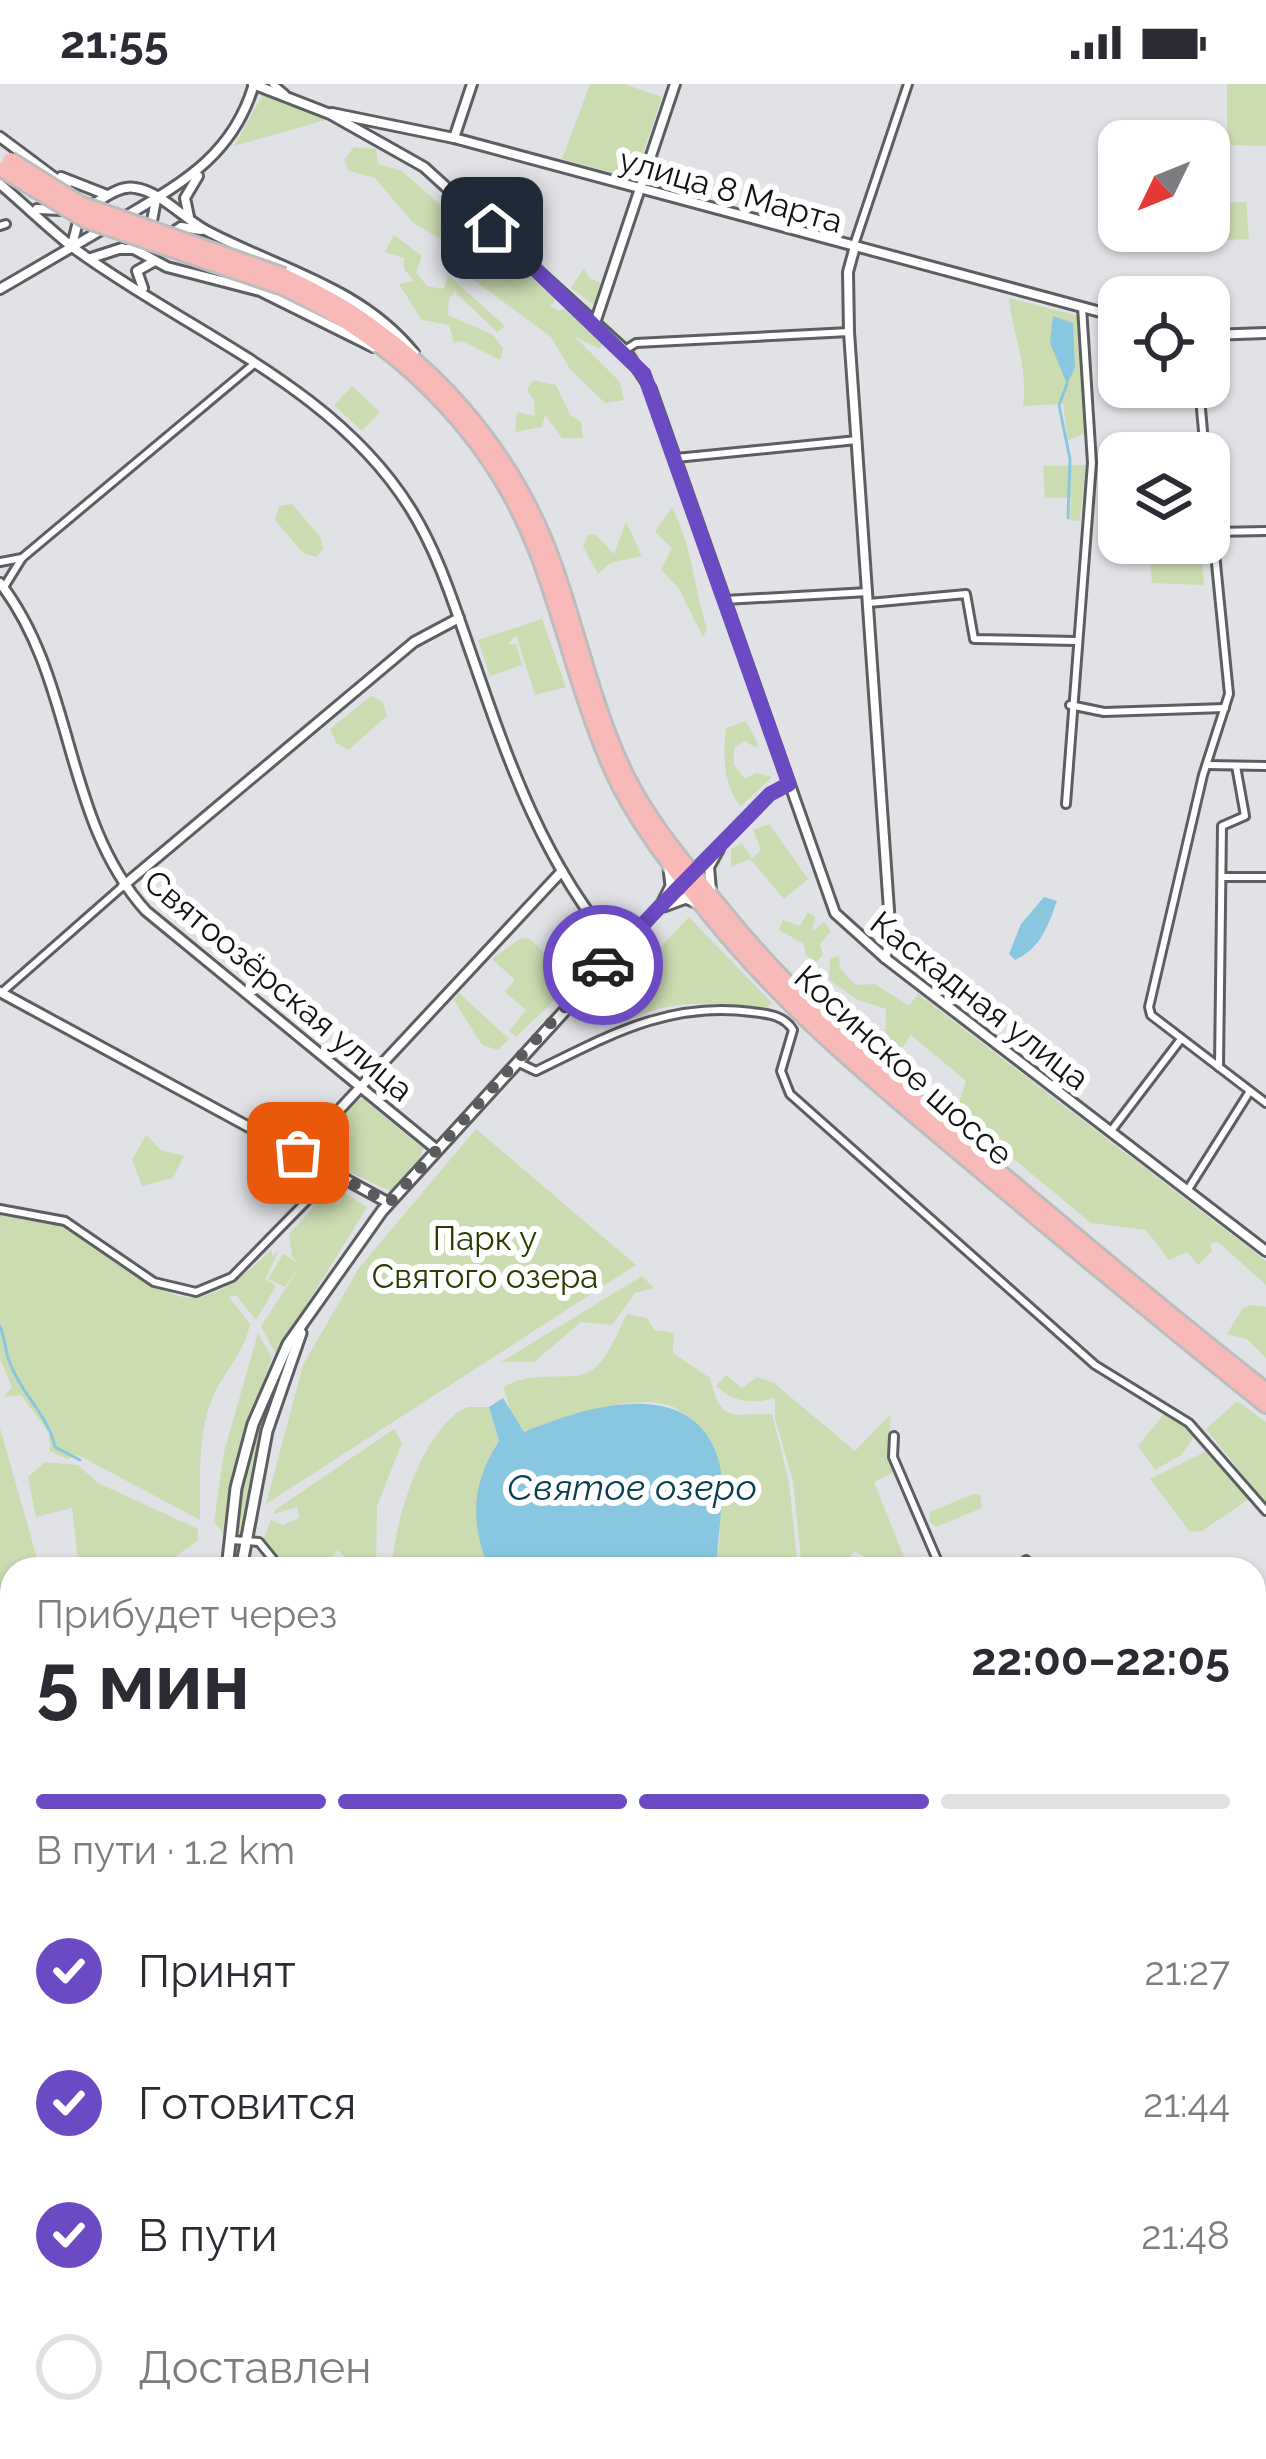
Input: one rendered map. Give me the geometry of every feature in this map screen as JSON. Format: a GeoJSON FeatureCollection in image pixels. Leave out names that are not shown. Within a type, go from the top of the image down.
{"type":"FeatureCollection","features":[{"type":"Feature","properties":{"kind":"highway"},"geometry":{"type":"LineString","coordinates":[[3,166],[80,204],[282,281]]}},
{"type":"Feature","properties":{"kind":"highway","name":"Косинское шоссе"},"geometry":{"type":"LineString","coordinates":[[282,281],[370,336],[464,426],[518,508],[611,766],[670,853],[784,1002],[862,1072],[1266,1405]]}},
{"type":"Feature","properties":{"kind":"highway","name":"Косинское шоссе"},"geometry":{"type":"LineString","coordinates":[[282,281],[371,324],[430,374],[480,430],[525,500],[550,556],[620,762],[670,853]]}},
{"type":"Feature","properties":{"kind":"highway","name":"Косинское шоссе"},"geometry":{"type":"LineString","coordinates":[[715,911],[848,1046],[1266,1391]]}},
{"type":"Feature","properties":{"kind":"main road"},"geometry":{"type":"LineString","coordinates":[[228,1557],[236,1488],[270,1380],[314,1306],[436,1148],[663,905],[672,879],[670,853]]}},
{"type":"Feature","properties":{"kind":"main road"},"geometry":{"type":"LineString","coordinates":[[663,905],[686,898],[715,911]]}},
{"type":"Feature","properties":{"kind":"main road"},"geometry":{"type":"LineString","coordinates":[[243,1557],[267,1430],[314,1306]]}},
{"type":"Feature","properties":{"kind":"street"},"geometry":{"type":"LineString","coordinates":[[194,223],[184,202],[202,171],[229,140],[254,84],[330,113]]}},
{"type":"Feature","properties":{"kind":"street"},"geometry":{"type":"LineString","coordinates":[[273,84],[293,99]]}},
{"type":"Feature","properties":{"kind":"street"},"geometry":{"type":"LineString","coordinates":[[454,138],[472,84]]}},
{"type":"Feature","properties":{"kind":"street"},"geometry":{"type":"LineString","coordinates":[[595,322],[675,84]]}},
{"type":"Feature","properties":{"kind":"street"},"geometry":{"type":"LineString","coordinates":[[885,958],[891,939],[848,272],[908,84]]}},
{"type":"Feature","properties":{"kind":"street","name":"улица 8 Марта"},"geometry":{"type":"LineString","coordinates":[[330,113],[454,138],[854,250],[1098,311]]}},
{"type":"Feature","properties":{"kind":"street","name":"Каскадная улица"},"geometry":{"type":"LineString","coordinates":[[330,113],[444,183],[625,350],[651,389],[835,913],[885,958],[1266,1251]]}},
{"type":"Feature","properties":{"kind":"street"},"geometry":{"type":"LineString","coordinates":[[365,132],[361,123],[369,118]]}},
{"type":"Feature","properties":{"kind":"street"},"geometry":{"type":"LineString","coordinates":[[0,137],[67,187],[67,203],[51,213],[25,204]]}},
{"type":"Feature","properties":{"kind":"street"},"geometry":{"type":"LineString","coordinates":[[3,166],[25,204],[72,247],[254,364],[344,429],[391,481],[427,538],[520,792],[562,871],[617,950]]}},
{"type":"Feature","properties":{"kind":"street"},"geometry":{"type":"LineString","coordinates":[[44,168],[91,193],[109,195]]}},
{"type":"Feature","properties":{"kind":"street"},"geometry":{"type":"LineString","coordinates":[[0,289],[202,171]]}},
{"type":"Feature","properties":{"kind":"street"},"geometry":{"type":"LineString","coordinates":[[72,247],[80,214],[129,187],[156,198],[206,231],[363,307],[389,326],[430,374]]}},
{"type":"Feature","properties":{"kind":"street"},"geometry":{"type":"LineString","coordinates":[[119,276],[110,264],[117,251],[153,227],[156,198]]}},
{"type":"Feature","properties":{"kind":"street"},"geometry":{"type":"LineString","coordinates":[[186,273],[167,258],[166,240],[181,227],[206,231]]}},
{"type":"Feature","properties":{"kind":"street"},"geometry":{"type":"LineString","coordinates":[[90,258],[134,249],[186,273],[260,291],[401,361]]}},
{"type":"Feature","properties":{"kind":"street"},"geometry":{"type":"LineString","coordinates":[[148,294],[137,272],[147,262],[158,263]]}},
{"type":"Feature","properties":{"kind":"street"},"geometry":{"type":"LineString","coordinates":[[1066,804],[1092,464],[1082,307]]}},
{"type":"Feature","properties":{"kind":"street"},"geometry":{"type":"LineString","coordinates":[[625,350],[636,343],[849,332]]}},
{"type":"Feature","properties":{"kind":"street"},"geometry":{"type":"LineString","coordinates":[[1230,334],[1266,333]]}},
{"type":"Feature","properties":{"kind":"street"},"geometry":{"type":"LineString","coordinates":[[2,585],[22,558],[254,364]]}},
{"type":"Feature","properties":{"kind":"street"},"geometry":{"type":"LineString","coordinates":[[676,458],[857,440]]}},
{"type":"Feature","properties":{"kind":"street"},"geometry":{"type":"LineString","coordinates":[[1230,532],[1266,531]]}},
{"type":"Feature","properties":{"kind":"street"},"geometry":{"type":"LineString","coordinates":[[0,562],[22,558]]}},
{"type":"Feature","properties":{"kind":"street"},"geometry":{"type":"LineString","coordinates":[[1216,564],[1228,694],[1149,1007],[1181,1039],[1266,1103]]}},
{"type":"Feature","properties":{"kind":"street","name":"Святоозёрская улица"},"geometry":{"type":"LineString","coordinates":[[2,585],[43,659],[93,825],[124,886],[146,910],[436,1148]]}},
{"type":"Feature","properties":{"kind":"street"},"geometry":{"type":"LineString","coordinates":[[725,600],[868,592]]}},
{"type":"Feature","properties":{"kind":"street"},"geometry":{"type":"LineString","coordinates":[[869,603],[966,594],[975,640],[1076,641]]}},
{"type":"Feature","properties":{"kind":"street"},"geometry":{"type":"LineString","coordinates":[[389,1203],[1,992],[410,646],[459,618]]}},
{"type":"Feature","properties":{"kind":"street"},"geometry":{"type":"LineString","coordinates":[[1070,705],[1103,712],[1225,708]]}},
{"type":"Feature","properties":{"kind":"street"},"geometry":{"type":"LineString","coordinates":[[1207,765],[1266,766]]}},
{"type":"Feature","properties":{"kind":"street"},"geometry":{"type":"LineString","coordinates":[[1220,1067],[1222,826],[1246,816],[1236,766]]}},
{"type":"Feature","properties":{"kind":"street"},"geometry":{"type":"LineString","coordinates":[[663,905],[770,794],[784,770]]}},
{"type":"Feature","properties":{"kind":"street"},"geometry":{"type":"LineString","coordinates":[[770,794],[789,784]]}},
{"type":"Feature","properties":{"kind":"street"},"geometry":{"type":"LineString","coordinates":[[770,794],[785,793],[795,801]]}},
{"type":"Feature","properties":{"kind":"street"},"geometry":{"type":"LineString","coordinates":[[670,853],[698,858],[719,845]]}},
{"type":"Feature","properties":{"kind":"street"},"geometry":{"type":"LineString","coordinates":[[715,911],[708,875],[719,845]]}},
{"type":"Feature","properties":{"kind":"street"},"geometry":{"type":"LineString","coordinates":[[298,1153],[562,871]]}},
{"type":"Feature","properties":{"kind":"street"},"geometry":{"type":"LineString","coordinates":[[1225,877],[1266,877]]}},
{"type":"Feature","properties":{"kind":"street"},"geometry":{"type":"LineString","coordinates":[[774,1016],[784,1002]]}},
{"type":"Feature","properties":{"kind":"street"},"geometry":{"type":"LineString","coordinates":[[514,1061],[536,1072],[669,1012],[732,1010],[774,1016],[793,1030],[781,1071],[790,1094],[1095,1366],[1190,1423],[1266,1511]]}},
{"type":"Feature","properties":{"kind":"street"},"geometry":{"type":"LineString","coordinates":[[1111,1131],[1181,1039]]}},
{"type":"Feature","properties":{"kind":"street"},"geometry":{"type":"LineString","coordinates":[[1186,1190],[1250,1091]]}},
{"type":"Feature","properties":{"kind":"street"},"geometry":{"type":"LineString","coordinates":[[0,1209],[65,1221],[154,1282],[196,1292],[232,1277],[335,1172]]}},
{"type":"Feature","properties":{"kind":"street"},"geometry":{"type":"LineString","coordinates":[[894,1436],[893,1457],[936,1557]]}},
{"type":"Feature","properties":{"kind":"street"},"geometry":{"type":"LineString","coordinates":[[229,1539],[259,1542],[271,1557]]}},
{"type":"Feature","properties":{"kind":"green space"},"geometry":{"type":"Polygon","coordinates":[[[590,84],[624,84],[662,97],[642,156],[616,174],[562,159],[590,84]]]}},
{"type":"Feature","properties":{"kind":"green space"},"geometry":{"type":"Polygon","coordinates":[[[1227,84],[1266,84],[1266,146],[1230,145],[1227,84]]]}},
{"type":"Feature","properties":{"kind":"green space"},"geometry":{"type":"Polygon","coordinates":[[[263,94],[329,119],[234,146],[263,94]]]}},
{"type":"Feature","properties":{"kind":"green space"},"geometry":{"type":"Polygon","coordinates":[[[354,147],[376,149],[378,164],[402,171],[515,271],[526,278],[538,275],[557,298],[550,306],[559,311],[570,307],[605,343],[599,349],[574,336],[620,382],[624,400],[605,403],[570,369],[551,337],[471,278],[450,244],[413,223],[375,178],[349,171],[344,160],[354,147]]]}},
{"type":"Feature","properties":{"kind":"green space"},"geometry":{"type":"Polygon","coordinates":[[[1230,202],[1246,202],[1249,239],[1230,240],[1230,202]]]}},
{"type":"Feature","properties":{"kind":"green space"},"geometry":{"type":"Polygon","coordinates":[[[394,235],[422,256],[416,272],[427,286],[444,289],[448,275],[505,326],[497,332],[455,292],[449,298],[448,315],[492,334],[503,348],[500,360],[462,341],[454,343],[449,325],[422,320],[399,284],[414,281],[404,269],[404,258],[385,252],[394,235]]]}},
{"type":"Feature","properties":{"kind":"green space"},"geometry":{"type":"Polygon","coordinates":[[[584,268],[589,278],[604,284],[596,306],[571,288],[584,268]]]}},
{"type":"Feature","properties":{"kind":"green space"},"geometry":{"type":"Polygon","coordinates":[[[1009,298],[1079,316],[1087,433],[1068,440],[1063,404],[1023,406],[1022,364],[1009,298]]]}},
{"type":"Feature","properties":{"kind":"green space"},"geometry":{"type":"Polygon","coordinates":[[[533,380],[556,385],[570,415],[581,422],[583,438],[562,438],[545,415],[542,427],[515,432],[517,412],[535,416],[534,400],[527,390],[533,380]]]}},
{"type":"Feature","properties":{"kind":"green space"},"geometry":{"type":"Polygon","coordinates":[[[352,386],[380,412],[362,431],[334,405],[352,386]]]}},
{"type":"Feature","properties":{"kind":"green space"},"geometry":{"type":"Polygon","coordinates":[[[1086,465],[1080,521],[1070,520],[1071,498],[1045,498],[1043,466],[1086,465]]]}},
{"type":"Feature","properties":{"kind":"green space"},"geometry":{"type":"Polygon","coordinates":[[[292,504],[321,538],[323,549],[316,557],[303,553],[275,520],[279,506],[292,504]]]}},
{"type":"Feature","properties":{"kind":"green space"},"geometry":{"type":"Polygon","coordinates":[[[672,507],[707,629],[703,637],[679,589],[661,569],[672,548],[655,532],[672,507]]]}},
{"type":"Feature","properties":{"kind":"green space"},"geometry":{"type":"Polygon","coordinates":[[[626,522],[642,556],[610,563],[598,574],[583,546],[588,535],[596,535],[614,554],[626,522]]]}},
{"type":"Feature","properties":{"kind":"green space"},"geometry":{"type":"Polygon","coordinates":[[[1150,564],[1202,564],[1204,585],[1152,583],[1150,564]]]}},
{"type":"Feature","properties":{"kind":"green space"},"geometry":{"type":"Polygon","coordinates":[[[542,619],[566,687],[535,695],[516,635],[508,644],[516,644],[522,665],[490,676],[478,640],[542,619]]]}},
{"type":"Feature","properties":{"kind":"green space"},"geometry":{"type":"Polygon","coordinates":[[[371,696],[383,702],[387,716],[348,750],[336,743],[330,729],[371,696]]]}},
{"type":"Feature","properties":{"kind":"green space"},"geometry":{"type":"Polygon","coordinates":[[[746,721],[758,744],[756,748],[745,741],[734,748],[734,765],[745,779],[756,773],[772,777],[741,806],[728,780],[725,738],[726,728],[746,721]]]}},
{"type":"Feature","properties":{"kind":"green space"},"geometry":{"type":"Polygon","coordinates":[[[769,824],[808,879],[784,899],[750,859],[731,867],[731,849],[742,843],[752,859],[761,850],[753,830],[769,824]]]}},
{"type":"Feature","properties":{"kind":"green space"},"geometry":{"type":"Polygon","coordinates":[[[808,912],[815,917],[812,931],[824,922],[831,931],[820,944],[823,955],[816,962],[806,955],[804,944],[779,930],[783,920],[800,926],[808,912]]]}},
{"type":"Feature","properties":{"kind":"green space"},"geometry":{"type":"Polygon","coordinates":[[[689,917],[772,1003],[764,1009],[677,1005],[627,1021],[614,996],[689,917]]]}},
{"type":"Feature","properties":{"kind":"green space"},"geometry":{"type":"Polygon","coordinates":[[[521,938],[530,939],[565,973],[565,990],[516,1037],[509,1031],[526,1010],[505,992],[515,980],[492,959],[521,938]]]}},
{"type":"Feature","properties":{"kind":"green space"},"geometry":{"type":"Polygon","coordinates":[[[839,955],[840,968],[855,985],[875,984],[909,1006],[918,994],[1266,1261],[1266,1285],[1218,1242],[1210,1243],[1212,1251],[1198,1265],[1187,1252],[1169,1260],[1146,1230],[1091,1223],[956,1111],[966,1081],[911,1035],[903,1047],[885,1044],[886,1009],[858,1000],[829,980],[830,959],[839,955]]]}},
{"type":"Feature","properties":{"kind":"green space"},"geometry":{"type":"Polygon","coordinates":[[[459,993],[509,1039],[498,1050],[482,1045],[454,1000],[459,993]]]}},
{"type":"Feature","properties":{"kind":"green space"},"geometry":{"type":"Polygon","coordinates":[[[363,1099],[423,1148],[420,1158],[390,1191],[322,1159],[315,1149],[352,1102],[363,1099]]]}},
{"type":"Feature","properties":{"kind":"green space","name":"Парк у Святого озера"},"geometry":{"type":"Polygon","coordinates":[[[476,1129],[636,1265],[266,1504],[303,1365],[359,1268],[476,1129]]]}},
{"type":"Feature","properties":{"kind":"green space"},"geometry":{"type":"Polygon","coordinates":[[[146,1135],[161,1150],[184,1156],[173,1178],[142,1186],[132,1160],[146,1135]]]}},
{"type":"Feature","properties":{"kind":"green space"},"geometry":{"type":"Polygon","coordinates":[[[334,1186],[367,1207],[276,1354],[261,1326],[301,1265],[285,1287],[268,1279],[283,1254],[298,1263],[292,1257],[289,1234],[334,1186]]]}},
{"type":"Feature","properties":{"kind":"green space"},"geometry":{"type":"Polygon","coordinates":[[[0,1215],[65,1226],[170,1293],[190,1297],[212,1293],[239,1278],[272,1249],[272,1256],[279,1251],[265,1279],[276,1286],[256,1320],[236,1295],[229,1297],[250,1324],[205,1420],[200,1520],[78,1455],[67,1459],[50,1451],[49,1433],[21,1395],[4,1397],[12,1387],[0,1359],[0,1215]]]}},
{"type":"Feature","properties":{"kind":"green space"},"geometry":{"type":"Polygon","coordinates":[[[642,1276],[654,1288],[635,1293],[612,1325],[581,1322],[534,1362],[501,1362],[642,1276]]]}},
{"type":"Feature","properties":{"kind":"green space"},"geometry":{"type":"Polygon","coordinates":[[[1266,1307],[1266,1358],[1247,1339],[1227,1334],[1242,1309],[1266,1307]]]}},
{"type":"Feature","properties":{"kind":"green space"},"geometry":{"type":"Polygon","coordinates":[[[627,1314],[647,1318],[654,1330],[674,1333],[673,1353],[710,1378],[723,1409],[772,1414],[789,1482],[797,1557],[716,1557],[719,1505],[707,1455],[698,1433],[671,1406],[618,1404],[524,1432],[513,1422],[504,1387],[530,1378],[589,1372],[606,1355],[627,1314]]]}},
{"type":"Feature","properties":{"kind":"green space"},"geometry":{"type":"Polygon","coordinates":[[[258,1333],[272,1358],[242,1437],[224,1534],[214,1522],[224,1452],[258,1333]]]}},
{"type":"Feature","properties":{"kind":"green space"},"geometry":{"type":"Polygon","coordinates":[[[289,1350],[239,1538],[234,1537],[260,1418],[289,1350]]]}},
{"type":"Feature","properties":{"kind":"green space"},"geometry":{"type":"Polygon","coordinates":[[[726,1375],[742,1388],[757,1377],[774,1383],[855,1451],[891,1414],[888,1447],[896,1471],[874,1482],[904,1557],[866,1557],[854,1551],[850,1557],[801,1557],[793,1481],[775,1418],[775,1398],[737,1399],[716,1386],[726,1375]]]}},
{"type":"Feature","properties":{"kind":"green space"},"geometry":{"type":"Polygon","coordinates":[[[1237,1401],[1266,1422],[1266,1504],[1206,1429],[1237,1401]]]}},
{"type":"Feature","properties":{"kind":"green space"},"geometry":{"type":"Polygon","coordinates":[[[468,1407],[489,1407],[499,1441],[480,1487],[477,1520],[484,1557],[393,1557],[413,1478],[424,1454],[452,1417],[468,1407]]]}},
{"type":"Feature","properties":{"kind":"green space"},"geometry":{"type":"Polygon","coordinates":[[[1165,1413],[1195,1436],[1181,1455],[1155,1470],[1138,1446],[1165,1413]]]}},
{"type":"Feature","properties":{"kind":"green space"},"geometry":{"type":"Polygon","coordinates":[[[0,1428],[37,1557],[0,1557],[0,1428]]]}},
{"type":"Feature","properties":{"kind":"green space"},"geometry":{"type":"Polygon","coordinates":[[[394,1429],[402,1443],[377,1506],[376,1557],[345,1557],[338,1550],[332,1557],[278,1557],[263,1540],[271,1520],[283,1525],[299,1518],[297,1507],[274,1514],[394,1429]]]}},
{"type":"Feature","properties":{"kind":"green space"},"geometry":{"type":"Polygon","coordinates":[[[1209,1450],[1249,1499],[1202,1531],[1190,1532],[1150,1479],[1209,1450]]]}},
{"type":"Feature","properties":{"kind":"green space"},"geometry":{"type":"Polygon","coordinates":[[[45,1462],[78,1465],[98,1483],[198,1529],[198,1540],[175,1557],[78,1557],[72,1508],[36,1517],[28,1477],[45,1462]]]}},
{"type":"Feature","properties":{"kind":"green space"},"geometry":{"type":"Polygon","coordinates":[[[980,1495],[982,1508],[936,1527],[929,1521],[930,1512],[980,1495]]]}},
{"type":"Feature","properties":{"kind":"water"},"geometry":{"type":"Polygon","coordinates":[[[1053,316],[1073,323],[1075,368],[1067,384],[1050,343],[1053,316]]]}},
{"type":"Feature","properties":{"kind":"water"},"geometry":{"type":"Polygon","coordinates":[[[1044,897],[1057,901],[1047,927],[1037,943],[1015,960],[1009,954],[1021,924],[1044,897]]]}},
{"type":"Feature","properties":{"kind":"water","name":"Святое озеро"},"geometry":{"type":"Polygon","coordinates":[[[503,1398],[524,1432],[604,1407],[660,1406],[685,1415],[704,1431],[721,1469],[717,1557],[485,1557],[476,1504],[483,1473],[499,1441],[489,1407],[503,1398]]]}},
{"type":"Feature","properties":{"kind":"waterway"},"geometry":{"type":"LineString","coordinates":[[1067,384],[1059,405],[1070,459],[1068,518]]}},
{"type":"Feature","properties":{"kind":"waterway"},"geometry":{"type":"LineString","coordinates":[[0,1326],[15,1374],[55,1447],[80,1460]]}},
{"type":"Feature","properties":{"kind":"way so far"},"geometry":{"type":"LineString","coordinates":[[298,1153],[389,1203],[603,965]]}},
{"type":"Feature","properties":{"kind":"route"},"geometry":{"type":"LineString","coordinates":[[492,228],[625,350],[644,374],[789,784],[770,794],[603,965]]}}]}
